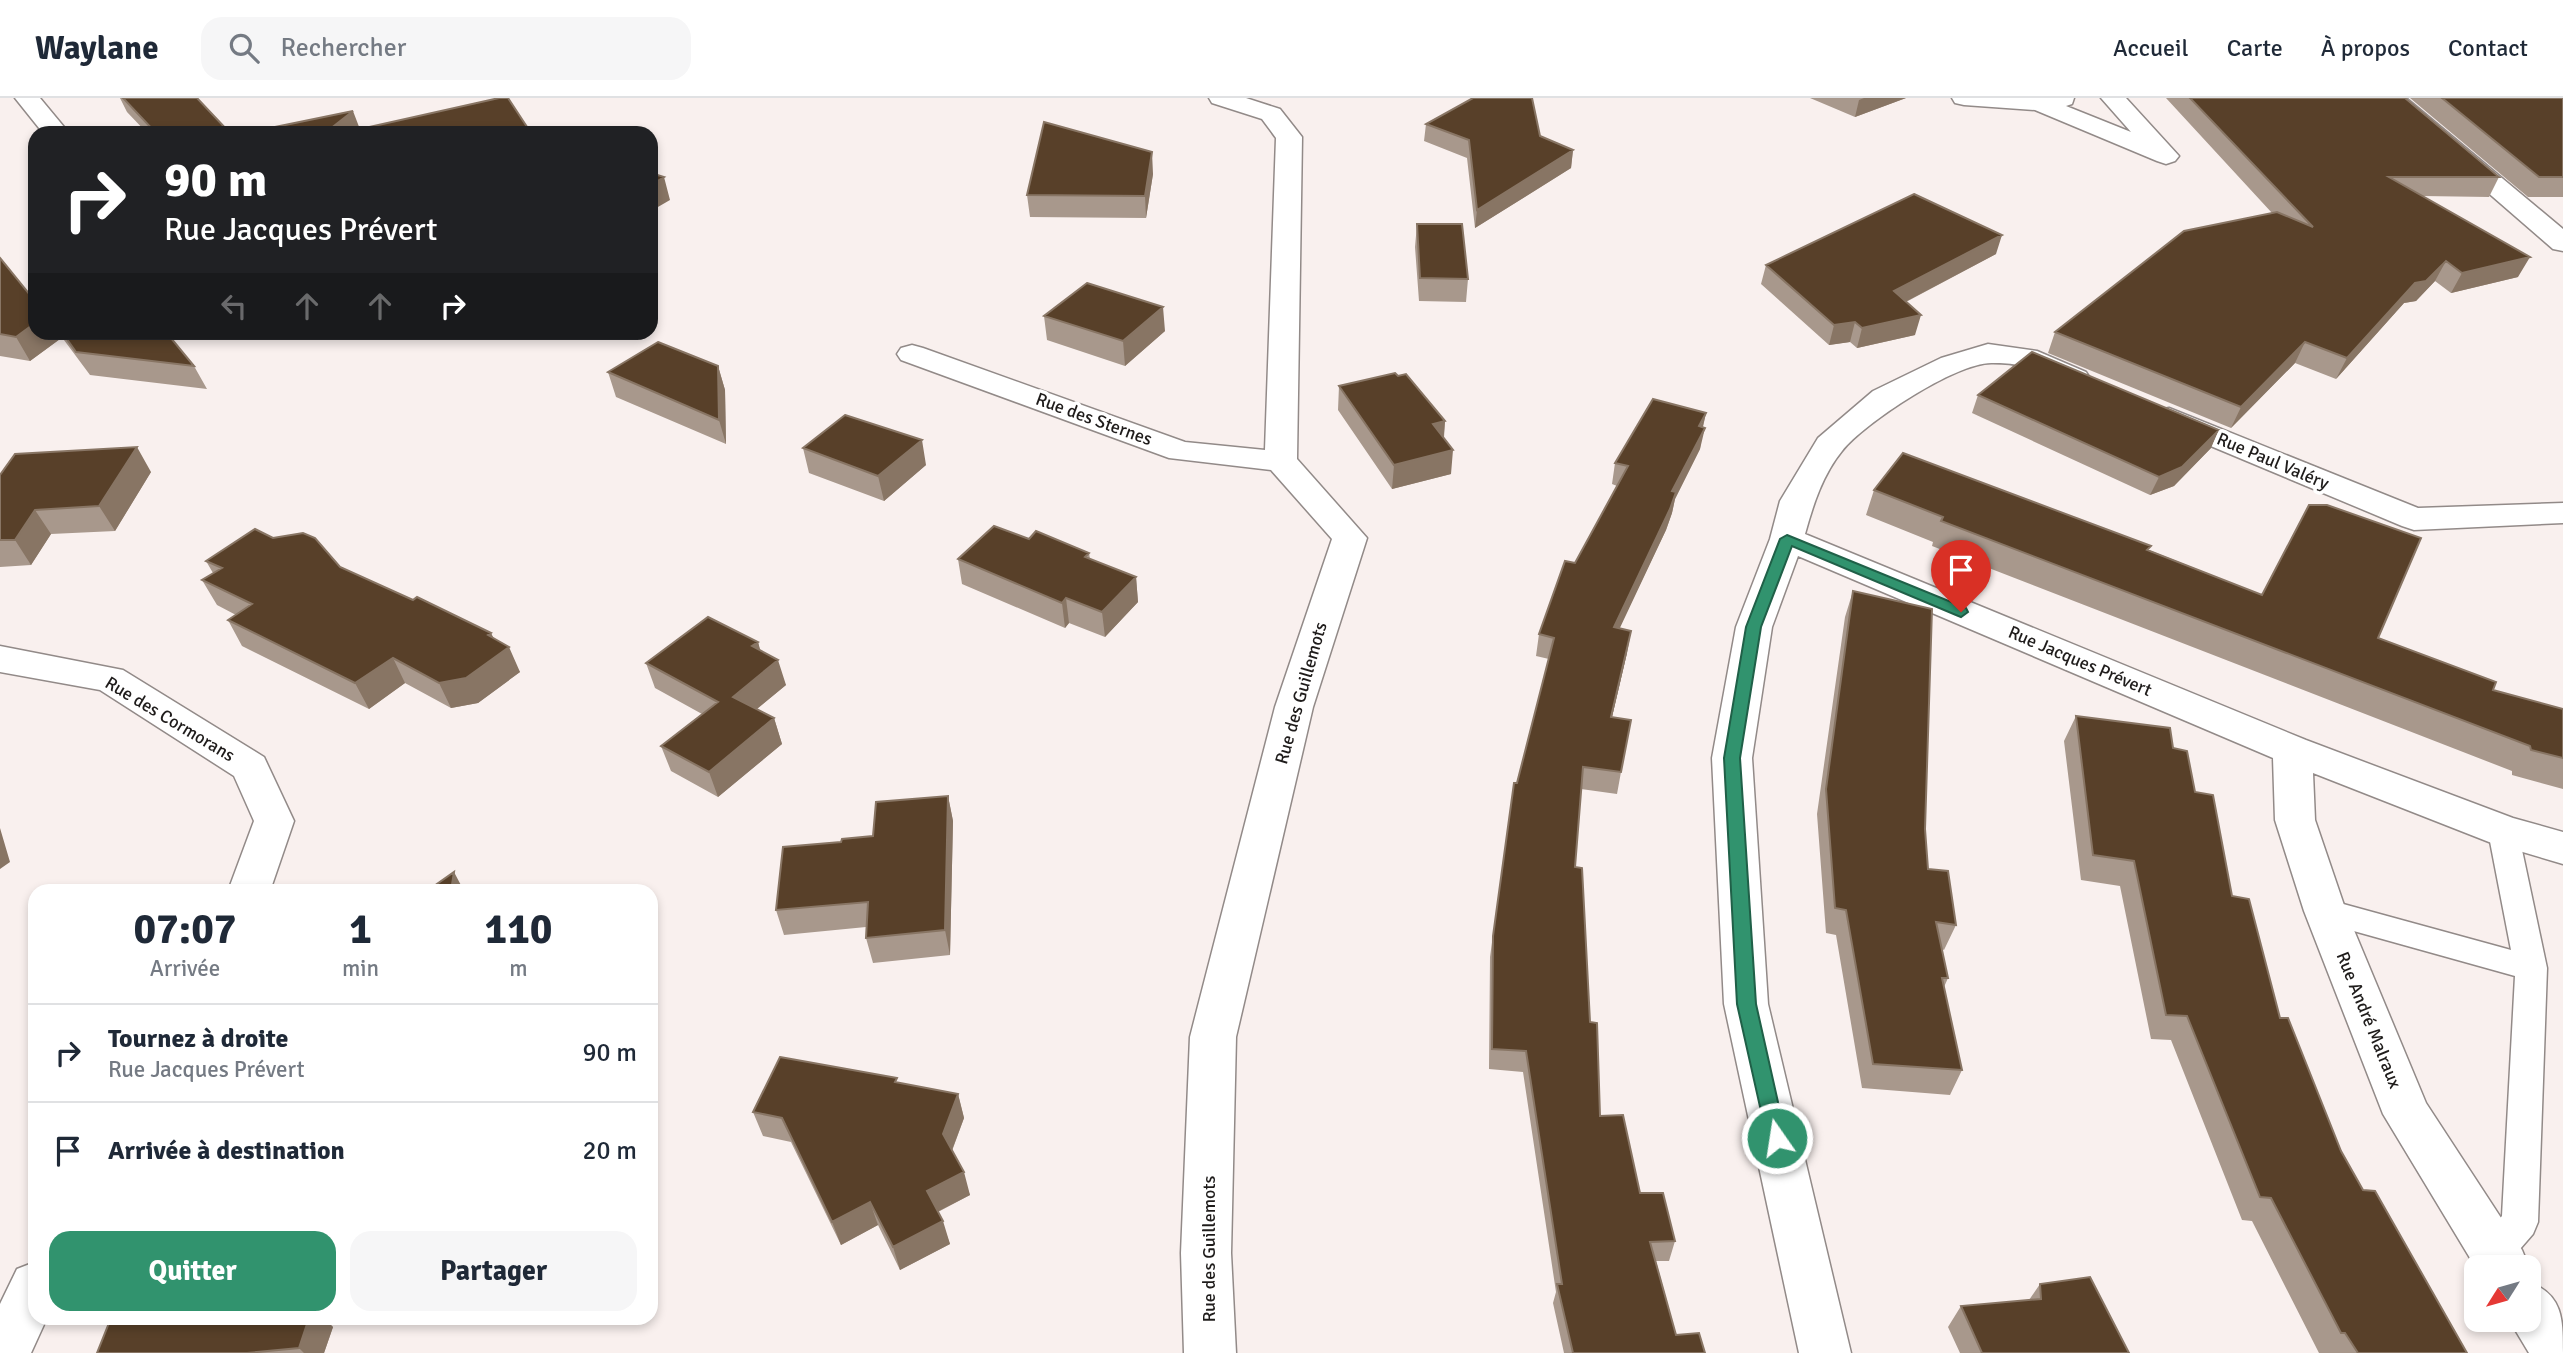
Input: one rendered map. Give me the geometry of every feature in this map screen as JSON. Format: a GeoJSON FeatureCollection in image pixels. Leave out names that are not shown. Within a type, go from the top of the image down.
{"type":"FeatureCollection","features":[{"type":"Feature","properties":{"kind":"street"},"geometry":{"type":"LineString","coordinates":[[27,98],[50,126]]}},
{"type":"Feature","properties":{"kind":"street"},"geometry":{"type":"LineString","coordinates":[[1221,98],[1271,114],[1289,137],[1281,461]]}},
{"type":"Feature","properties":{"kind":"street"},"geometry":{"type":"LineString","coordinates":[[1964,98],[2039,103],[2069,98]]}},
{"type":"Feature","properties":{"kind":"street"},"geometry":{"type":"LineString","coordinates":[[2039,103],[2166,156],[2113,98]]}},
{"type":"Feature","properties":{"kind":"street"},"geometry":{"type":"LineString","coordinates":[[2390,98],[2563,243]]}},
{"type":"Feature","properties":{"kind":"street"},"geometry":{"type":"LineString","coordinates":[[1825,1353],[1746,1004],[1732,758],[1754,627],[1787,539],[1797,501],[1829,445],[1884,398],[1940,370],[1989,353],[2026,357],[2101,389]]}},
{"type":"Feature","properties":{"kind":"street","name":"Rue des Sternes"},"geometry":{"type":"LineString","coordinates":[[912,354],[1180,451],[1281,461]]}},
{"type":"Feature","properties":{"kind":"street","name":"Rue Paul Valéry"},"geometry":{"type":"LineString","coordinates":[[2138,404],[2414,519],[2563,513]]}},
{"type":"Feature","properties":{"kind":"street","name":"Rue des Guillemots"},"geometry":{"type":"LineString","coordinates":[[1210,1353],[1206,1253],[1213,1037],[1294,707],[1350,538],[1281,461]]}},
{"type":"Feature","properties":{"kind":"street","name":"Rue Jacques Prévert"},"geometry":{"type":"LineString","coordinates":[[1787,539],[2292,750],[2502,831],[2563,848]]}},
{"type":"Feature","properties":{"kind":"street","name":"Rue des Cormorans"},"geometry":{"type":"LineString","coordinates":[[0,659],[110,679],[250,767],[274,821],[252,884]]}},
{"type":"Feature","properties":{"kind":"street","name":"Rue André Malraux"},"geometry":{"type":"LineString","coordinates":[[2292,750],[2295,820],[2325,911],[2407,1114],[2496,1255]]}},
{"type":"Feature","properties":{"kind":"street"},"geometry":{"type":"LineString","coordinates":[[4,1353],[28,1301]]}},
{"type":"Feature","properties":{"kind":"street"},"geometry":{"type":"LineString","coordinates":[[2541,1325],[2558,1353]]}},
{"type":"Feature","properties":{"kind":"lane"},"geometry":{"type":"LineString","coordinates":[[2502,831],[2531,968],[2520,1222],[2502,1255]]}},
{"type":"Feature","properties":{"kind":"lane"},"geometry":{"type":"LineString","coordinates":[[2325,911],[2531,968]]}},
{"type":"Feature","properties":{"kind":"building"},"geometry":{"type":"Polygon","coordinates":[[[123,98],[197,98],[223,126],[149,126],[123,98]]]}},
{"type":"Feature","properties":{"kind":"building"},"geometry":{"type":"Polygon","coordinates":[[[508,98],[526,126],[374,126],[508,98]]]}},
{"type":"Feature","properties":{"kind":"building"},"geometry":{"type":"Polygon","coordinates":[[[1473,98],[1532,98],[1540,136],[1573,150],[1477,210],[1469,140],[1426,124],[1473,98]]]}},
{"type":"Feature","properties":{"kind":"building"},"geometry":{"type":"Polygon","coordinates":[[[2190,98],[2405,98],[2499,177],[2389,177],[2530,257],[2462,273],[2446,261],[2426,281],[2415,283],[2347,358],[2305,342],[2241,407],[2055,332],[2184,231],[2277,212],[2313,227],[2190,98]]]}},
{"type":"Feature","properties":{"kind":"building"},"geometry":{"type":"Polygon","coordinates":[[[2442,98],[2563,98],[2563,177],[2539,177],[2442,98]]]}},
{"type":"Feature","properties":{"kind":"building"},"geometry":{"type":"Polygon","coordinates":[[[353,111],[334,126],[280,126],[353,111]]]}},
{"type":"Feature","properties":{"kind":"building"},"geometry":{"type":"Polygon","coordinates":[[[1044,122],[1152,152],[1145,196],[1027,195],[1044,122]]]}},
{"type":"Feature","properties":{"kind":"building"},"geometry":{"type":"Polygon","coordinates":[[[1914,194],[2002,235],[1894,291],[1921,315],[1862,328],[1855,322],[1834,325],[1766,265],[1914,194]]]}},
{"type":"Feature","properties":{"kind":"building"},"geometry":{"type":"Polygon","coordinates":[[[1417,224],[1462,224],[1468,279],[1420,278],[1417,224]]]}},
{"type":"Feature","properties":{"kind":"building"},"geometry":{"type":"Polygon","coordinates":[[[0,258],[28,292],[28,328],[16,337],[0,334],[0,258]]]}},
{"type":"Feature","properties":{"kind":"building"},"geometry":{"type":"Polygon","coordinates":[[[1087,283],[1163,307],[1123,341],[1044,316],[1087,283]]]}},
{"type":"Feature","properties":{"kind":"building"},"geometry":{"type":"Polygon","coordinates":[[[68,340],[173,340],[194,366],[76,352],[68,340]]]}},
{"type":"Feature","properties":{"kind":"building"},"geometry":{"type":"Polygon","coordinates":[[[658,342],[718,366],[719,420],[608,372],[658,342]]]}},
{"type":"Feature","properties":{"kind":"building"},"geometry":{"type":"Polygon","coordinates":[[[2032,352],[2219,430],[2182,467],[2159,477],[1978,395],[2032,352]]]}},
{"type":"Feature","properties":{"kind":"building"},"geometry":{"type":"Polygon","coordinates":[[[1395,373],[1398,376],[1406,374],[1445,421],[1433,424],[1453,450],[1394,465],[1339,386],[1395,373]]]}},
{"type":"Feature","properties":{"kind":"building"},"geometry":{"type":"Polygon","coordinates":[[[1653,399],[1706,413],[1699,426],[1705,428],[1672,491],[1676,492],[1670,509],[1614,627],[1631,631],[1611,717],[1631,720],[1621,772],[1583,767],[1575,867],[1582,868],[1590,1022],[1597,1023],[1600,1116],[1623,1115],[1640,1193],[1663,1193],[1675,1241],[1650,1242],[1676,1335],[1699,1333],[1705,1353],[1573,1353],[1557,1284],[1562,1284],[1526,1051],[1492,1049],[1493,936],[1514,783],[1517,783],[1554,638],[1539,634],[1565,561],[1575,563],[1628,466],[1615,463],[1653,399]]]}},
{"type":"Feature","properties":{"kind":"building"},"geometry":{"type":"Polygon","coordinates":[[[845,415],[922,440],[878,476],[803,448],[845,415]]]}},
{"type":"Feature","properties":{"kind":"building"},"geometry":{"type":"Polygon","coordinates":[[[137,447],[99,506],[35,510],[15,540],[0,540],[0,475],[15,454],[137,447]]]}},
{"type":"Feature","properties":{"kind":"building"},"geometry":{"type":"Polygon","coordinates":[[[1903,453],[2151,546],[2147,550],[2262,595],[2309,505],[2327,505],[2421,538],[2378,638],[2496,682],[2493,690],[2563,709],[2563,758],[2531,750],[2530,746],[1941,521],[1943,517],[1874,490],[1903,453]]]}},
{"type":"Feature","properties":{"kind":"building"},"geometry":{"type":"Polygon","coordinates":[[[994,526],[1029,539],[1036,531],[1089,553],[1085,557],[1136,577],[1102,612],[1066,598],[1062,603],[958,559],[994,526]]]}},
{"type":"Feature","properties":{"kind":"building"},"geometry":{"type":"Polygon","coordinates":[[[255,529],[273,538],[303,533],[315,538],[340,567],[413,600],[417,597],[491,633],[488,635],[509,647],[466,678],[439,683],[393,658],[355,683],[228,620],[252,604],[202,580],[222,568],[206,561],[255,529]]]}},
{"type":"Feature","properties":{"kind":"building"},"geometry":{"type":"Polygon","coordinates":[[[1853,591],[1932,609],[1925,829],[1928,869],[1948,871],[1956,925],[1936,922],[1948,978],[1942,978],[1962,1070],[1873,1064],[1846,910],[1835,908],[1826,789],[1853,591]]]}},
{"type":"Feature","properties":{"kind":"building"},"geometry":{"type":"Polygon","coordinates":[[[708,617],[758,642],[752,646],[778,660],[733,697],[774,718],[709,772],[661,746],[718,702],[646,663],[708,617]]]}},
{"type":"Feature","properties":{"kind":"building"},"geometry":{"type":"Polygon","coordinates":[[[2076,716],[2170,728],[2173,748],[2187,751],[2195,792],[2213,795],[2232,896],[2249,899],[2280,1018],[2288,1018],[2341,1151],[2363,1190],[2375,1191],[2467,1353],[2358,1353],[2345,1333],[2341,1333],[2271,1198],[2260,1197],[2187,1016],[2166,1015],[2134,861],[2093,855],[2076,716]]]}},
{"type":"Feature","properties":{"kind":"building"},"geometry":{"type":"Polygon","coordinates":[[[948,796],[945,930],[866,938],[868,902],[776,910],[783,847],[873,836],[876,802],[948,796]]]}},
{"type":"Feature","properties":{"kind":"building"},"geometry":{"type":"Polygon","coordinates":[[[454,872],[452,884],[437,884],[454,872]]]}},
{"type":"Feature","properties":{"kind":"building"},"geometry":{"type":"Polygon","coordinates":[[[780,1057],[897,1078],[895,1082],[958,1094],[943,1134],[964,1172],[927,1191],[943,1221],[893,1247],[870,1202],[832,1222],[782,1118],[753,1112],[780,1057]]]}},
{"type":"Feature","properties":{"kind":"building"},"geometry":{"type":"Polygon","coordinates":[[[2090,1277],[2129,1353],[1982,1353],[1961,1306],[2041,1299],[2040,1284],[2090,1277]]]}},
{"type":"Feature","properties":{"kind":"building"},"geometry":{"type":"Polygon","coordinates":[[[108,1325],[307,1325],[299,1348],[247,1353],[97,1353],[108,1325]]]}},
{"type":"Feature","properties":{"kind":"route"},"geometry":{"type":"LineString","coordinates":[[1777,1138],[1746,1004],[1732,758],[1754,627],[1787,539],[1961,612]]}}]}
